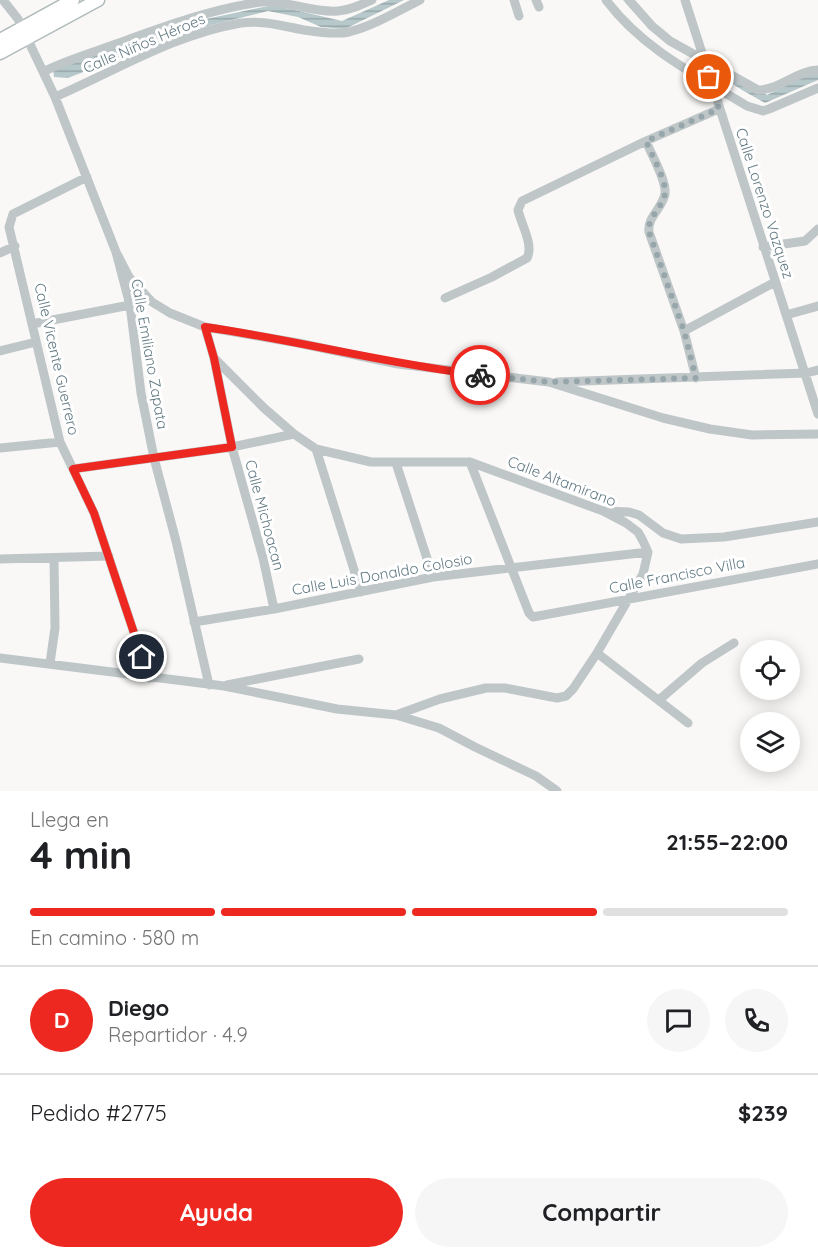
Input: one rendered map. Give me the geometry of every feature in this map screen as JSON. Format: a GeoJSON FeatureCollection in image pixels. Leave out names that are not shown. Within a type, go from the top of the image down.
{"type":"FeatureCollection","features":[{"type":"Feature","properties":{"kind":"main road"},"geometry":{"type":"LineString","coordinates":[[0,53],[73,0]]}},
{"type":"Feature","properties":{"kind":"main road"},"geometry":{"type":"LineString","coordinates":[[0,40],[25,34],[98,0]]}},
{"type":"Feature","properties":{"kind":"street","name":"Calle Emiliano Zapata"},"geometry":{"type":"LineString","coordinates":[[3,0],[18,19],[55,97],[116,252],[130,305],[141,393],[154,458],[176,541],[209,685]]}},
{"type":"Feature","properties":{"kind":"street"},"geometry":{"type":"LineString","coordinates":[[43,72],[82,56],[211,12],[263,2],[279,2],[337,11],[372,0]]}},
{"type":"Feature","properties":{"kind":"street","name":"Calle Niños Héroes"},"geometry":{"type":"LineString","coordinates":[[55,97],[177,42],[218,28],[261,22],[305,30],[347,32],[420,0]]}},
{"type":"Feature","properties":{"kind":"street"},"geometry":{"type":"LineString","coordinates":[[514,0],[519,16]]}},
{"type":"Feature","properties":{"kind":"street"},"geometry":{"type":"LineString","coordinates":[[606,0],[659,52],[710,81],[747,106],[763,111],[818,88]]}},
{"type":"Feature","properties":{"kind":"street"},"geometry":{"type":"LineString","coordinates":[[629,0],[652,26],[670,41],[758,90],[766,90],[801,74],[818,70]]}},
{"type":"Feature","properties":{"kind":"street","name":"Calle Lorenzo Vazquez"},"geometry":{"type":"LineString","coordinates":[[685,0],[763,247],[811,379],[818,414]]}},
{"type":"Feature","properties":{"kind":"street"},"geometry":{"type":"LineString","coordinates":[[445,298],[527,258],[530,254],[529,247],[518,210],[522,201],[646,141],[719,109]]}},
{"type":"Feature","properties":{"kind":"street"},"geometry":{"type":"LineString","coordinates":[[646,141],[665,189],[663,200],[649,224],[649,232],[684,331],[696,378]]}},
{"type":"Feature","properties":{"kind":"street","name":"Calle Vicente Guerrero"},"geometry":{"type":"LineString","coordinates":[[87,177],[13,214],[9,227],[60,442],[94,513],[149,678]]}},
{"type":"Feature","properties":{"kind":"street"},"geometry":{"type":"LineString","coordinates":[[763,247],[805,241],[818,229]]}},
{"type":"Feature","properties":{"kind":"street"},"geometry":{"type":"LineString","coordinates":[[0,253],[15,246]]}},
{"type":"Feature","properties":{"kind":"street"},"geometry":{"type":"LineString","coordinates":[[116,252],[129,277],[152,302],[170,313],[205,327],[398,364],[549,382],[696,378],[811,379],[818,370]]}},
{"type":"Feature","properties":{"kind":"street"},"geometry":{"type":"LineString","coordinates":[[684,331],[775,282]]}},
{"type":"Feature","properties":{"kind":"street"},"geometry":{"type":"LineString","coordinates":[[32,324],[130,305]]}},
{"type":"Feature","properties":{"kind":"street"},"geometry":{"type":"LineString","coordinates":[[786,315],[818,306]]}},
{"type":"Feature","properties":{"kind":"street","name":"Calle Altamirano"},"geometry":{"type":"LineString","coordinates":[[205,327],[214,358],[246,392],[294,434],[316,449],[360,460],[396,463],[470,462],[603,511],[638,532],[648,552]]}},
{"type":"Feature","properties":{"kind":"street"},"geometry":{"type":"LineString","coordinates":[[0,351],[36,342]]}},
{"type":"Feature","properties":{"kind":"street","name":"Calle Michoacan"},"geometry":{"type":"LineString","coordinates":[[214,358],[232,447],[263,558],[274,609]]}},
{"type":"Feature","properties":{"kind":"street"},"geometry":{"type":"LineString","coordinates":[[549,382],[663,418],[710,429],[752,435],[818,434]]}},
{"type":"Feature","properties":{"kind":"street"},"geometry":{"type":"LineString","coordinates":[[73,469],[232,447],[294,434]]}},
{"type":"Feature","properties":{"kind":"street"},"geometry":{"type":"LineString","coordinates":[[0,448],[60,442]]}},
{"type":"Feature","properties":{"kind":"street"},"geometry":{"type":"LineString","coordinates":[[316,449],[361,592]]}},
{"type":"Feature","properties":{"kind":"street"},"geometry":{"type":"LineString","coordinates":[[470,462],[511,568]]}},
{"type":"Feature","properties":{"kind":"street"},"geometry":{"type":"LineString","coordinates":[[396,463],[433,578]]}},
{"type":"Feature","properties":{"kind":"street"},"geometry":{"type":"LineString","coordinates":[[603,511],[639,515],[663,533],[681,539],[724,537],[818,522]]}},
{"type":"Feature","properties":{"kind":"street"},"geometry":{"type":"LineString","coordinates":[[396,715],[440,699],[486,688],[505,688],[562,697],[573,689],[628,601],[644,574],[648,552]]}},
{"type":"Feature","properties":{"kind":"street","name":"Calle Luis Donaldo Colosio"},"geometry":{"type":"LineString","coordinates":[[194,622],[433,578],[648,552]]}},
{"type":"Feature","properties":{"kind":"street"},"geometry":{"type":"LineString","coordinates":[[0,559],[109,556]]}},
{"type":"Feature","properties":{"kind":"street"},"geometry":{"type":"LineString","coordinates":[[50,663],[55,628],[54,558]]}},
{"type":"Feature","properties":{"kind":"street","name":"Calle Francisco Villa"},"geometry":{"type":"LineString","coordinates":[[511,568],[529,613],[533,617],[818,564]]}},
{"type":"Feature","properties":{"kind":"street"},"geometry":{"type":"LineString","coordinates":[[659,700],[702,663],[734,643]]}},
{"type":"Feature","properties":{"kind":"street"},"geometry":{"type":"LineString","coordinates":[[597,653],[688,723]]}},
{"type":"Feature","properties":{"kind":"street"},"geometry":{"type":"LineString","coordinates":[[0,658],[225,686],[337,708],[396,715],[439,728],[546,781],[558,791]]}},
{"type":"Feature","properties":{"kind":"street"},"geometry":{"type":"LineString","coordinates":[[225,686],[334,662],[359,659]]}},
{"type":"Feature","properties":{"kind":"shaded area"},"geometry":{"type":"Polygon","coordinates":[[[389,0],[404,0],[345,29],[321,27],[298,17],[268,11],[191,30],[68,78],[54,77],[53,69],[187,23],[273,5],[342,21],[389,0]]]}},
{"type":"Feature","properties":{"kind":"shaded area"},"geometry":{"type":"Polygon","coordinates":[[[623,0],[631,0],[678,46],[767,95],[809,74],[818,74],[818,80],[765,103],[649,29],[623,0]]]}},
{"type":"Feature","properties":{"kind":"way so far"},"geometry":{"type":"LineString","coordinates":[[480,375],[549,382],[696,378],[684,331],[649,232],[649,224],[663,200],[665,189],[646,141],[719,109],[709,77]]}},
{"type":"Feature","properties":{"kind":"route"},"geometry":{"type":"LineString","coordinates":[[142,657],[94,513],[73,469],[232,447],[214,358],[205,327],[225,329],[398,364],[480,375]]}}]}
